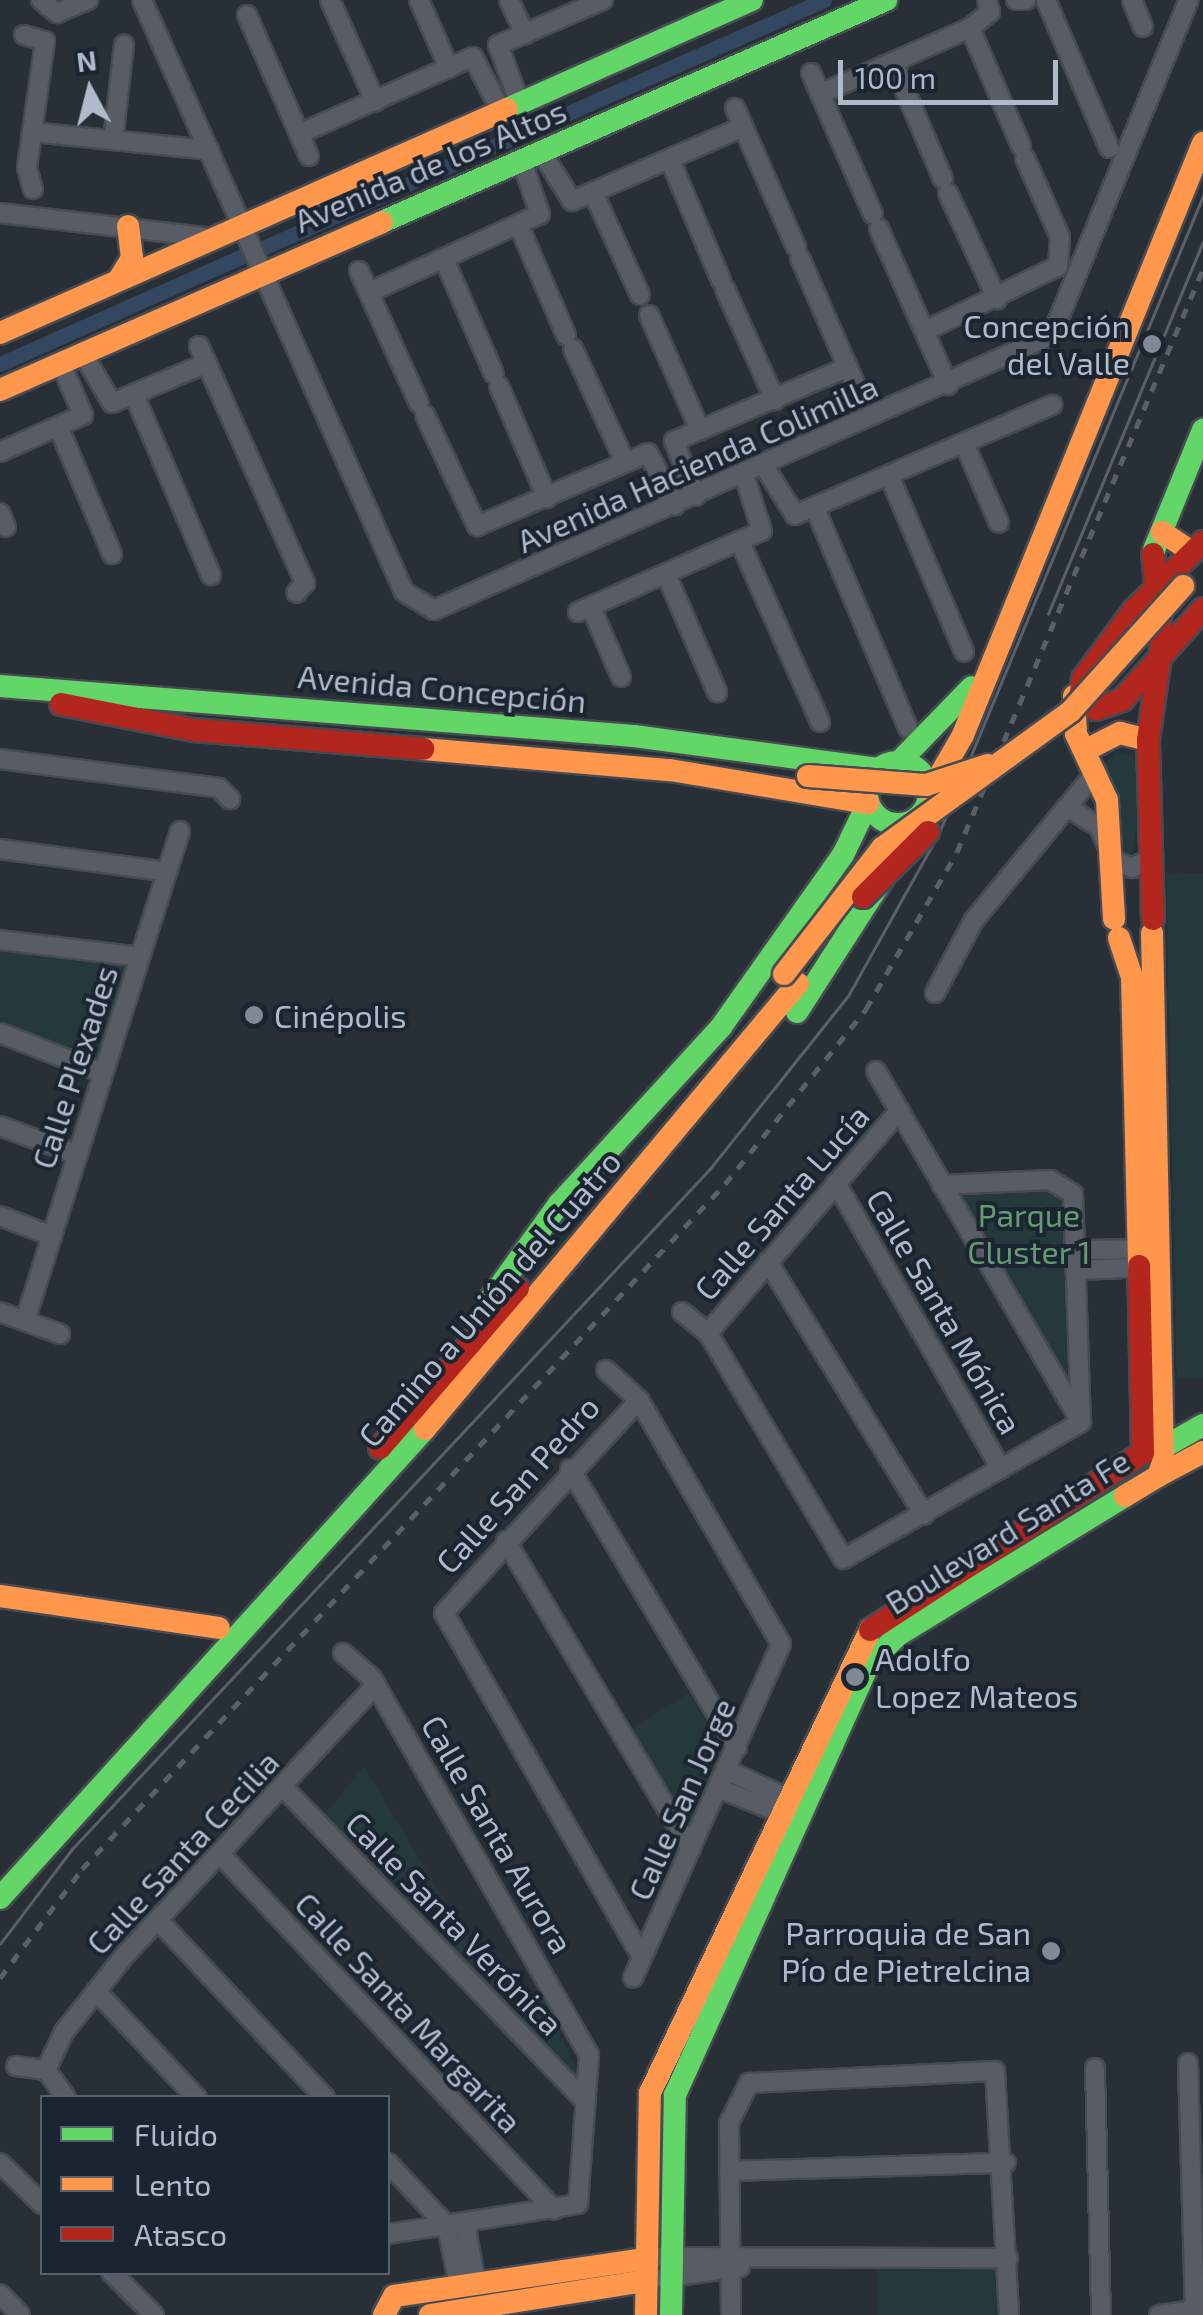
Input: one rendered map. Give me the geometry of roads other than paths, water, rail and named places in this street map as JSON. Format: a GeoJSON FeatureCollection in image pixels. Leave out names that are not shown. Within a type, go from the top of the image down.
{"type":"FeatureCollection","features":[{"type":"Feature","properties":{"kind":"main road","name":"Avenida de los Altos"},"geometry":{"type":"LineString","coordinates":[[0,333],[204,237],[242,226],[752,0]]}},
{"type":"Feature","properties":{"kind":"main road","name":"Avenida de los Altos"},"geometry":{"type":"LineString","coordinates":[[0,390],[886,0]]}},
{"type":"Feature","properties":{"kind":"main road"},"geometry":{"type":"LineString","coordinates":[[494,1352],[782,1033],[919,817],[963,736],[992,652],[1203,143]]}},
{"type":"Feature","properties":{"kind":"main road"},"geometry":{"type":"LineString","coordinates":[[119,280],[132,258],[128,226]]}},
{"type":"Feature","properties":{"kind":"main road","name":"Boulevard Santa Fe"},"geometry":{"type":"LineString","coordinates":[[1134,610],[1203,430]]}},
{"type":"Feature","properties":{"kind":"main road"},"geometry":{"type":"LineString","coordinates":[[1157,543],[1199,553]]}},
{"type":"Feature","properties":{"kind":"main road","name":"Boulevard Santa Fe"},"geometry":{"type":"LineString","coordinates":[[671,2315],[675,2095],[871,1628],[1142,1453],[1152,926],[1148,740],[1162,620],[1152,588],[1157,543]]}},
{"type":"Feature","properties":{"kind":"main road"},"geometry":{"type":"LineString","coordinates":[[1199,553],[1196,596],[1156,665],[1109,708],[1088,706],[1078,687],[1152,588],[1199,553]]}},
{"type":"Feature","properties":{"kind":"main road"},"geometry":{"type":"LineString","coordinates":[[992,763],[1071,711],[1196,596]]}},
{"type":"Feature","properties":{"kind":"main road","name":"Camino a Unión del Cuatro"},"geometry":{"type":"LineString","coordinates":[[0,1869],[437,1385],[888,870],[988,789],[1103,706],[1196,596]]}},
{"type":"Feature","properties":{"kind":"main road"},"geometry":{"type":"LineString","coordinates":[[437,1385],[559,1204],[763,971],[889,765],[966,699],[992,652]]}},
{"type":"Feature","properties":{"kind":"main road","name":"Boulevard Santa Fe"},"geometry":{"type":"LineString","coordinates":[[646,2315],[650,2093],[793,1809],[877,1653],[1158,1476],[1164,1447],[1148,1258],[1132,977],[1116,928],[1113,860],[1092,761],[1070,717],[1078,687]]}},
{"type":"Feature","properties":{"kind":"main road","name":"Avenida Concepción"},"geometry":{"type":"LineString","coordinates":[[6,691],[808,776],[926,785],[992,763]]}},
{"type":"Feature","properties":{"kind":"main road","name":"Avenida Concepción"},"geometry":{"type":"LineString","coordinates":[[6,691],[634,736],[889,765]]}},
{"type":"Feature","properties":{"kind":"main road","name":"Avenida Concepción"},"geometry":{"type":"LineString","coordinates":[[6,691],[194,730],[670,770],[868,803]]}},
{"type":"Feature","properties":{"kind":"main road"},"geometry":{"type":"LineString","coordinates":[[1092,761],[1120,733],[1148,740]]}},
{"type":"Feature","properties":{"kind":"main road","name":"Camino a Unión del Cuatro"},"geometry":{"type":"LineString","coordinates":[[0,1898],[494,1352],[566,1250],[713,1092],[882,848],[992,763]]}},
{"type":"Feature","properties":{"kind":"main road"},"geometry":{"type":"LineString","coordinates":[[889,765],[918,768],[930,792]]}},
{"type":"Feature","properties":{"kind":"main road"},"geometry":{"type":"LineString","coordinates":[[868,803],[890,823],[919,817]]}},
{"type":"Feature","properties":{"kind":"main road"},"geometry":{"type":"LineString","coordinates":[[1134,904],[1152,926],[1137,944],[1116,928],[1134,904]]}},
{"type":"Feature","properties":{"kind":"main road"},"geometry":{"type":"LineString","coordinates":[[1164,1447],[1203,1426]]}},
{"type":"Feature","properties":{"kind":"main road"},"geometry":{"type":"LineString","coordinates":[[1158,1476],[1203,1452]]}},
{"type":"Feature","properties":{"kind":"main road"},"geometry":{"type":"LineString","coordinates":[[0,1596],[218,1628]]}},
{"type":"Feature","properties":{"kind":"main road"},"geometry":{"type":"LineString","coordinates":[[455,2305],[601,2266],[626,2251],[646,2217]]}},
{"type":"Feature","properties":{"kind":"main road"},"geometry":{"type":"LineString","coordinates":[[601,2266],[645,2270]]}},
{"type":"Feature","properties":{"kind":"main road"},"geometry":{"type":"LineString","coordinates":[[384,2315],[394,2296],[455,2305],[586,2292],[645,2270]]}},
{"type":"Feature","properties":{"kind":"main road"},"geometry":{"type":"LineString","coordinates":[[586,2292],[632,2315]]}},
{"type":"Feature","properties":{"kind":"street"},"geometry":{"type":"LineString","coordinates":[[41,0],[54,13],[88,0]]}},
{"type":"Feature","properties":{"kind":"street","name":"Avenida Hacienda Colimilla"},"geometry":{"type":"LineString","coordinates":[[142,0],[412,604],[434,610],[948,386],[1057,328],[1189,0]]}},
{"type":"Feature","properties":{"kind":"street"},"geometry":{"type":"LineString","coordinates":[[330,0],[375,100]]}},
{"type":"Feature","properties":{"kind":"street"},"geometry":{"type":"LineString","coordinates":[[419,0],[448,68]]}},
{"type":"Feature","properties":{"kind":"street"},"geometry":{"type":"LineString","coordinates":[[509,0],[525,34]]}},
{"type":"Feature","properties":{"kind":"street"},"geometry":{"type":"LineString","coordinates":[[820,94],[970,28],[988,16],[988,0]]}},
{"type":"Feature","properties":{"kind":"street"},"geometry":{"type":"LineString","coordinates":[[1016,0],[1026,0]]}},
{"type":"Feature","properties":{"kind":"street"},"geometry":{"type":"LineString","coordinates":[[1046,0],[1108,148]]}},
{"type":"Feature","properties":{"kind":"street"},"geometry":{"type":"LineString","coordinates":[[1132,0],[1143,27]]}},
{"type":"Feature","properties":{"kind":"street"},"geometry":{"type":"LineString","coordinates":[[510,107],[497,48],[600,1]]}},
{"type":"Feature","properties":{"kind":"street"},"geometry":{"type":"LineString","coordinates":[[243,8],[309,156]]}},
{"type":"Feature","properties":{"kind":"street"},"geometry":{"type":"LineString","coordinates":[[925,331],[1050,273],[1063,246],[970,28]]}},
{"type":"Feature","properties":{"kind":"street"},"geometry":{"type":"LineString","coordinates":[[24,35],[45,41],[32,132],[33,189]]}},
{"type":"Feature","properties":{"kind":"street"},"geometry":{"type":"LineString","coordinates":[[113,140],[124,45]]}},
{"type":"Feature","properties":{"kind":"street"},"geometry":{"type":"LineString","coordinates":[[300,134],[478,58],[510,107]]}},
{"type":"Feature","properties":{"kind":"street"},"geometry":{"type":"LineString","coordinates":[[893,62],[997,299]]}},
{"type":"Feature","properties":{"kind":"street"},"geometry":{"type":"LineString","coordinates":[[811,73],[948,386]]}},
{"type":"Feature","properties":{"kind":"street"},"geometry":{"type":"LineString","coordinates":[[735,108],[858,391]]}},
{"type":"Feature","properties":{"kind":"street"},"geometry":{"type":"LineString","coordinates":[[532,157],[566,199],[593,192],[744,128]]}},
{"type":"Feature","properties":{"kind":"street"},"geometry":{"type":"LineString","coordinates":[[32,132],[208,150]]}},
{"type":"Feature","properties":{"kind":"street"},"geometry":{"type":"LineString","coordinates":[[370,292],[519,226],[542,211],[532,157]]}},
{"type":"Feature","properties":{"kind":"street"},"geometry":{"type":"LineString","coordinates":[[670,160],[774,400]]}},
{"type":"Feature","properties":{"kind":"street"},"geometry":{"type":"LineString","coordinates":[[593,192],[640,295]]}},
{"type":"Feature","properties":{"kind":"street"},"geometry":{"type":"LineString","coordinates":[[0,213],[204,237]]}},
{"type":"Feature","properties":{"kind":"street"},"geometry":{"type":"LineString","coordinates":[[519,226],[625,462]]}},
{"type":"Feature","properties":{"kind":"street"},"geometry":{"type":"LineString","coordinates":[[444,259],[547,498]]}},
{"type":"Feature","properties":{"kind":"street"},"geometry":{"type":"LineString","coordinates":[[359,271],[478,526],[625,462],[654,454],[675,506]]}},
{"type":"Feature","properties":{"kind":"street"},"geometry":{"type":"LineString","coordinates":[[649,315],[700,430]]}},
{"type":"Feature","properties":{"kind":"street"},"geometry":{"type":"LineString","coordinates":[[72,359],[106,401],[134,394],[203,355],[305,583],[296,593]]}},
{"type":"Feature","properties":{"kind":"street"},"geometry":{"type":"LineString","coordinates":[[0,452],[83,415],[72,359]]}},
{"type":"Feature","properties":{"kind":"street"},"geometry":{"type":"LineString","coordinates":[[696,496],[673,444],[848,367]]}},
{"type":"Feature","properties":{"kind":"street"},"geometry":{"type":"LineString","coordinates":[[134,394],[211,574]]}},
{"type":"Feature","properties":{"kind":"street"},"geometry":{"type":"LineString","coordinates":[[764,466],[787,513],[814,508],[1052,404]]}},
{"type":"Feature","properties":{"kind":"street"},"geometry":{"type":"LineString","coordinates":[[59,428],[112,554]]}},
{"type":"Feature","properties":{"kind":"street"},"geometry":{"type":"LineString","coordinates":[[964,442],[999,523]]}},
{"type":"Feature","properties":{"kind":"street"},"geometry":{"type":"LineString","coordinates":[[621,677],[584,610],[764,528],[744,475]]}},
{"type":"Feature","properties":{"kind":"street"},"geometry":{"type":"LineString","coordinates":[[889,475],[963,629],[964,652]]}},
{"type":"Feature","properties":{"kind":"street"},"geometry":{"type":"LineString","coordinates":[[814,508],[908,728]]}},
{"type":"Feature","properties":{"kind":"street"},"geometry":{"type":"LineString","coordinates":[[740,542],[820,722]]}},
{"type":"Feature","properties":{"kind":"street"},"geometry":{"type":"LineString","coordinates":[[666,574],[717,692]]}},
{"type":"Feature","properties":{"kind":"street"},"geometry":{"type":"LineString","coordinates":[[0,759],[218,788],[230,799]]}},
{"type":"Feature","properties":{"kind":"street"},"geometry":{"type":"LineString","coordinates":[[935,993],[974,920],[1068,807],[1092,761]]}},
{"type":"Feature","properties":{"kind":"street"},"geometry":{"type":"LineString","coordinates":[[1068,807],[1099,828],[1113,860],[1132,868],[1150,859]]}},
{"type":"Feature","properties":{"kind":"street","name":"Calle Plexades"},"geometry":{"type":"LineString","coordinates":[[25,1321],[180,831]]}},
{"type":"Feature","properties":{"kind":"street"},"geometry":{"type":"LineString","coordinates":[[0,849],[167,872]]}},
{"type":"Feature","properties":{"kind":"street"},"geometry":{"type":"LineString","coordinates":[[0,940],[140,957]]}},
{"type":"Feature","properties":{"kind":"street"},"geometry":{"type":"LineString","coordinates":[[0,1033],[104,1073]]}},
{"type":"Feature","properties":{"kind":"street"},"geometry":{"type":"LineString","coordinates":[[876,1072],[1081,1422]]}},
{"type":"Feature","properties":{"kind":"street","name":"Calle Santa Lucía"},"geometry":{"type":"LineString","coordinates":[[708,1333],[899,1111]]}},
{"type":"Feature","properties":{"kind":"street"},"geometry":{"type":"LineString","coordinates":[[0,1126],[78,1155]]}},
{"type":"Feature","properties":{"kind":"street"},"geometry":{"type":"LineString","coordinates":[[942,1185],[1050,1180],[1073,1194],[1080,1270],[1081,1422]]}},
{"type":"Feature","properties":{"kind":"street","name":"Calle Santa Mónica"},"geometry":{"type":"LineString","coordinates":[[836,1184],[1002,1470]]}},
{"type":"Feature","properties":{"kind":"street"},"geometry":{"type":"LineString","coordinates":[[0,1216],[52,1236]]}},
{"type":"Feature","properties":{"kind":"street"},"geometry":{"type":"LineString","coordinates":[[1079,1250],[1148,1258]]}},
{"type":"Feature","properties":{"kind":"street"},"geometry":{"type":"LineString","coordinates":[[1080,1270],[1148,1258]]}},
{"type":"Feature","properties":{"kind":"street"},"geometry":{"type":"LineString","coordinates":[[768,1262],[924,1515]]}},
{"type":"Feature","properties":{"kind":"street"},"geometry":{"type":"LineString","coordinates":[[0,1312],[60,1334]]}},
{"type":"Feature","properties":{"kind":"street"},"geometry":{"type":"LineString","coordinates":[[682,1312],[708,1333],[842,1559],[1081,1422]]}},
{"type":"Feature","properties":{"kind":"street"},"geometry":{"type":"LineString","coordinates":[[606,1370],[639,1400]]}},
{"type":"Feature","properties":{"kind":"street","name":"Calle San Pedro"},"geometry":{"type":"LineString","coordinates":[[444,1613],[570,1469],[639,1400]]}},
{"type":"Feature","properties":{"kind":"street","name":"Calle San Jorge"},"geometry":{"type":"LineString","coordinates":[[633,1978],[780,1644],[639,1400]]}},
{"type":"Feature","properties":{"kind":"street"},"geometry":{"type":"LineString","coordinates":[[570,1469],[737,1748]]}},
{"type":"Feature","properties":{"kind":"street"},"geometry":{"type":"LineString","coordinates":[[506,1541],[691,1849]]}},
{"type":"Feature","properties":{"kind":"street","name":"Calle Santa Aurora"},"geometry":{"type":"LineString","coordinates":[[444,1613],[642,1957]]}},
{"type":"Feature","properties":{"kind":"street","name":"Calle Santa Aurora"},"geometry":{"type":"LineString","coordinates":[[344,1653],[376,1685],[588,2055],[584,2100]]}},
{"type":"Feature","properties":{"kind":"street","name":"Calle Santa Cecilia"},"geometry":{"type":"LineString","coordinates":[[46,2070],[96,1991],[376,1685]]}},
{"type":"Feature","properties":{"kind":"street"},"geometry":{"type":"LineString","coordinates":[[726,1770],[793,1809]]}},
{"type":"Feature","properties":{"kind":"street","name":"Calle Santa Verónica"},"geometry":{"type":"LineString","coordinates":[[283,1787],[584,2100]]}},
{"type":"Feature","properties":{"kind":"street"},"geometry":{"type":"LineString","coordinates":[[718,1788],[793,1809]]}},
{"type":"Feature","properties":{"kind":"street","name":"Calle Santa Margarita"},"geometry":{"type":"LineString","coordinates":[[220,1854],[554,2210]]}},
{"type":"Feature","properties":{"kind":"street"},"geometry":{"type":"LineString","coordinates":[[158,1920],[323,2095]]}},
{"type":"Feature","properties":{"kind":"street"},"geometry":{"type":"LineString","coordinates":[[96,1991],[194,2095]]}},
{"type":"Feature","properties":{"kind":"street"},"geometry":{"type":"LineString","coordinates":[[1159,2315],[1194,2312],[1188,2062]]}},
{"type":"Feature","properties":{"kind":"street"},"geometry":{"type":"LineString","coordinates":[[16,2066],[46,2070],[64,2095]]}},
{"type":"Feature","properties":{"kind":"street"},"geometry":{"type":"LineString","coordinates":[[1095,2068],[1102,2315]]}},
{"type":"Feature","properties":{"kind":"street"},"geometry":{"type":"LineString","coordinates":[[731,2315],[735,2264],[729,2122],[749,2083],[1001,2074],[1009,2315]]}},
{"type":"Feature","properties":{"kind":"street"},"geometry":{"type":"LineString","coordinates":[[390,2234],[554,2210],[582,2197],[584,2100]]}},
{"type":"Feature","properties":{"kind":"street"},"geometry":{"type":"LineString","coordinates":[[0,2163],[40,2202]]}},
{"type":"Feature","properties":{"kind":"street"},"geometry":{"type":"LineString","coordinates":[[729,2171],[1006,2163]]}},
{"type":"Feature","properties":{"kind":"street"},"geometry":{"type":"LineString","coordinates":[[390,2165],[456,2225],[455,2305]]}},
{"type":"Feature","properties":{"kind":"street"},"geometry":{"type":"LineString","coordinates":[[645,2270],[670,2266],[1008,2258]]}},
{"type":"Feature","properties":{"kind":"street"},"geometry":{"type":"LineString","coordinates":[[115,2275],[154,2315]]}},
{"type":"Feature","properties":{"kind":"street"},"geometry":{"type":"LineString","coordinates":[[0,2294],[20,2315]]}},
{"type":"Feature","properties":{"kind":"waterway"},"geometry":{"type":"LineString","coordinates":[[265,247],[824,0]]}},
{"type":"Feature","properties":{"kind":"waterway"},"geometry":{"type":"LineString","coordinates":[[0,364],[243,256]]}},
{"type":"Feature","properties":{"kind":"tram line"},"geometry":{"type":"LineString","coordinates":[[0,1944],[72,1849],[709,1170],[848,996],[938,835],[1203,196]]}},
{"type":"Feature","properties":{"kind":"tram line"},"geometry":{"type":"LineString","coordinates":[[1048,614],[1203,242]]}},
{"type":"Feature","properties":{"kind":"railway"},"geometry":{"type":"LineString","coordinates":[[0,1978],[82,1869],[725,1184],[866,1009],[957,852],[1203,269]]}},
{"type":"Feature","properties":{"kind":"place","name":"Concepción del Valle"},"geometry":{"type":"Point","coordinates":[1152,344]}},
{"type":"Feature","properties":{"kind":"place","name":"Cinépolis"},"geometry":{"type":"Point","coordinates":[254,1015]}},
{"type":"Feature","properties":{"kind":"place","name":"Adolfo Lopez Mateos"},"geometry":{"type":"Point","coordinates":[855,1677]}},
{"type":"Feature","properties":{"kind":"place","name":"Parroquia de San Pío de Pietrelcina"},"geometry":{"type":"Point","coordinates":[1051,1951]}},
{"type":"Feature","properties":{"kind":"park label","name":"Parque Cluster 1"},"geometry":{"type":"Point","coordinates":[1029,1234]}}]}
